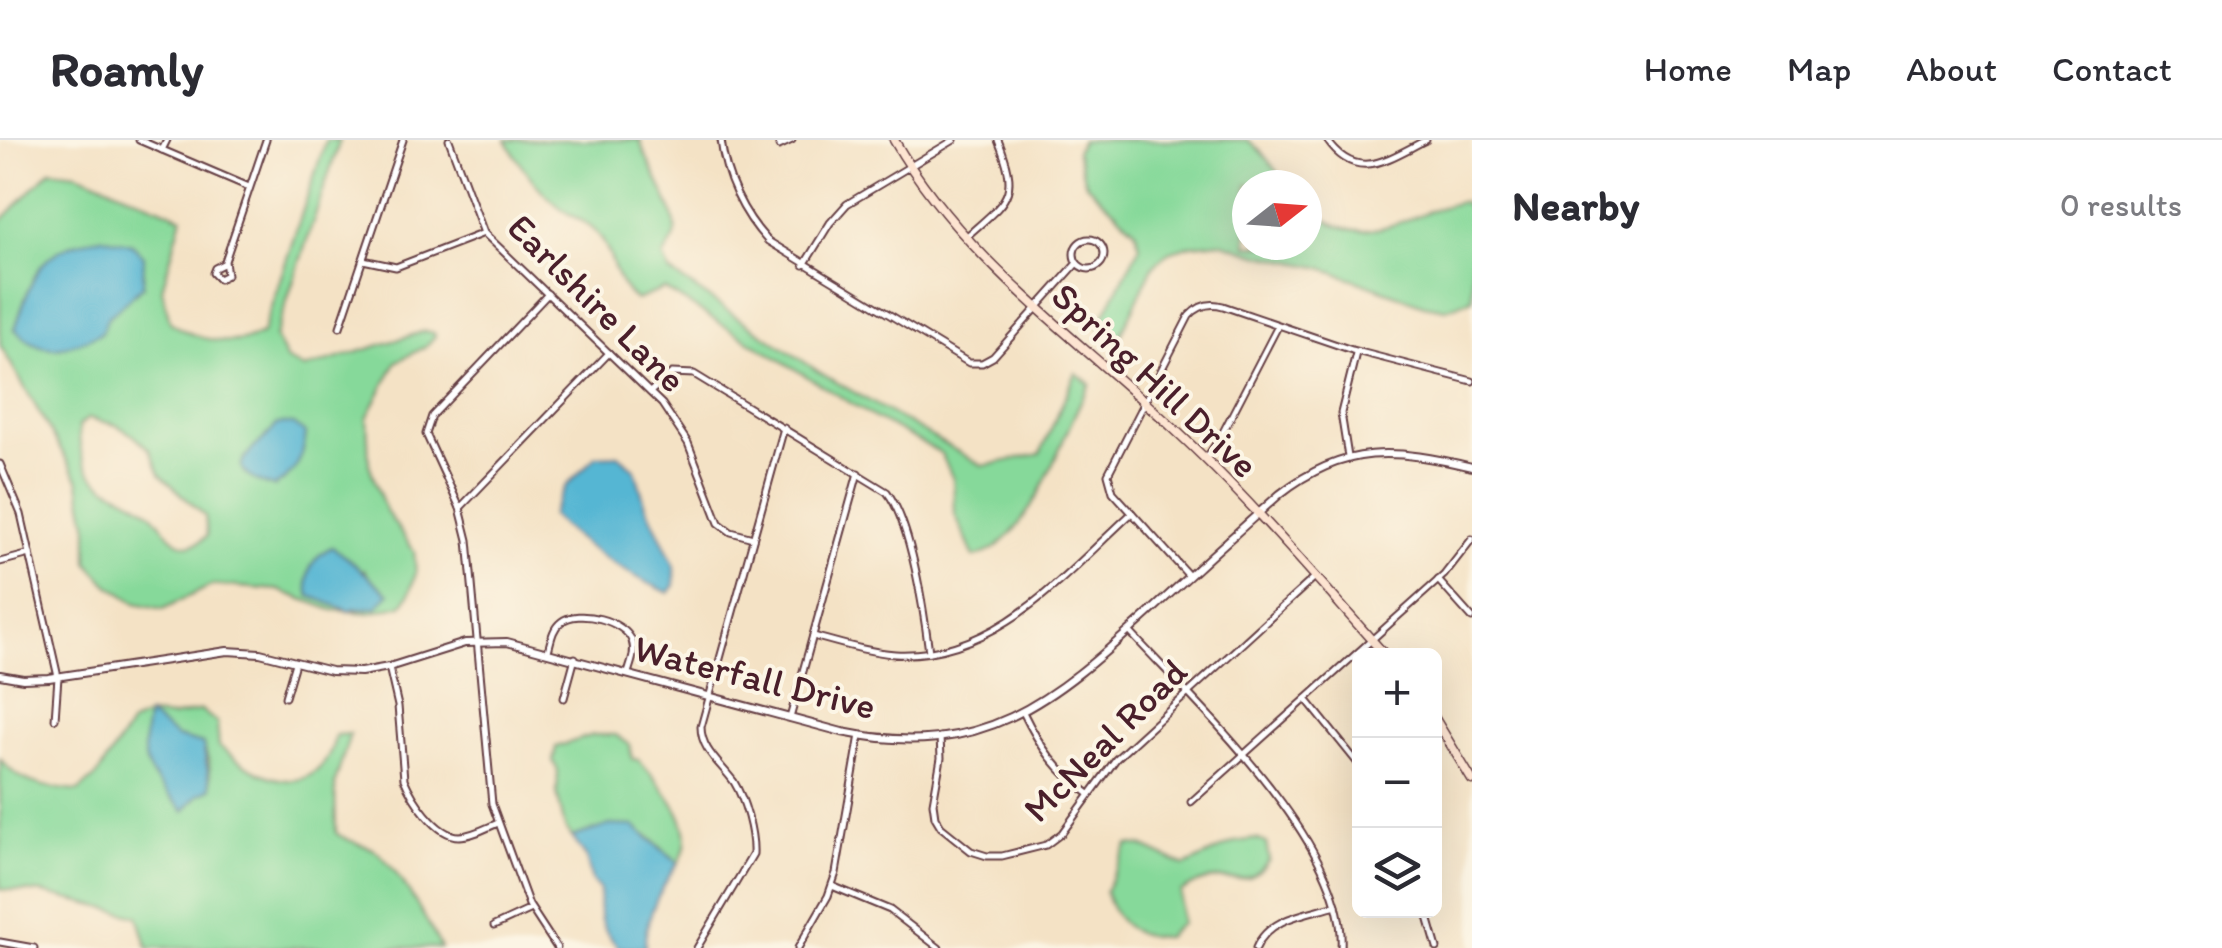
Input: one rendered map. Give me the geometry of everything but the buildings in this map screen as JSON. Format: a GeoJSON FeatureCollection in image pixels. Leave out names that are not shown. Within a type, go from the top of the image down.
{"type":"FeatureCollection","features":[{"type":"Feature","properties":{"kind":"main road","name":"Spring Hill Drive"},"geometry":{"type":"LineString","coordinates":[[894,140],[909,166],[965,238],[1206,459],[1379,648]]}},
{"type":"Feature","properties":{"kind":"main road"},"geometry":{"type":"LineString","coordinates":[[1442,729],[1472,780]]}},
{"type":"Feature","properties":{"kind":"street"},"geometry":{"type":"LineString","coordinates":[[139,140],[250,188]]}},
{"type":"Feature","properties":{"kind":"street"},"geometry":{"type":"LineString","coordinates":[[162,150],[167,140]]}},
{"type":"Feature","properties":{"kind":"street"},"geometry":{"type":"LineString","coordinates":[[224,263],[266,140]]}},
{"type":"Feature","properties":{"kind":"street"},"geometry":{"type":"LineString","coordinates":[[340,327],[403,140]]}},
{"type":"Feature","properties":{"kind":"street","name":"Earlshire Lane"},"geometry":{"type":"LineString","coordinates":[[449,140],[484,233],[650,392],[688,443],[719,523],[731,532],[753,538]]}},
{"type":"Feature","properties":{"kind":"street"},"geometry":{"type":"LineString","coordinates":[[721,140],[730,175],[750,218],[768,241],[969,363],[982,363],[994,357],[1077,262]]}},
{"type":"Feature","properties":{"kind":"street"},"geometry":{"type":"LineString","coordinates":[[779,143],[792,140]]}},
{"type":"Feature","properties":{"kind":"street"},"geometry":{"type":"LineString","coordinates":[[804,266],[830,223],[847,204],[954,140]]}},
{"type":"Feature","properties":{"kind":"street"},"geometry":{"type":"LineString","coordinates":[[965,238],[1009,193],[998,140]]}},
{"type":"Feature","properties":{"kind":"street"},"geometry":{"type":"LineString","coordinates":[[1327,140],[1347,160],[1369,165],[1426,140]]}},
{"type":"Feature","properties":{"kind":"street"},"geometry":{"type":"LineString","coordinates":[[362,260],[396,267],[484,233]]}},
{"type":"Feature","properties":{"kind":"street"},"geometry":{"type":"LineString","coordinates":[[1093,239],[1100,246],[1104,261],[1099,268],[1077,262],[1075,246],[1093,239]]}},
{"type":"Feature","properties":{"kind":"street"},"geometry":{"type":"LineString","coordinates":[[548,294],[428,422],[426,440],[460,508],[468,540],[489,789],[531,909],[557,948]]}},
{"type":"Feature","properties":{"kind":"street"},"geometry":{"type":"LineString","coordinates":[[1189,576],[1113,492],[1108,474],[1188,316],[1198,308],[1217,304],[1357,352],[1472,380]]}},
{"type":"Feature","properties":{"kind":"street"},"geometry":{"type":"LineString","coordinates":[[1206,459],[1278,325]]}},
{"type":"Feature","properties":{"kind":"street"},"geometry":{"type":"LineString","coordinates":[[460,508],[609,352]]}},
{"type":"Feature","properties":{"kind":"street"},"geometry":{"type":"LineString","coordinates":[[1348,458],[1341,413],[1357,352]]}},
{"type":"Feature","properties":{"kind":"street"},"geometry":{"type":"LineString","coordinates":[[650,392],[668,375],[687,371],[882,487],[895,504],[918,581],[930,652]]}},
{"type":"Feature","properties":{"kind":"street"},"geometry":{"type":"LineString","coordinates":[[697,948],[747,868],[754,846],[737,788],[701,738],[701,726],[784,428]]}},
{"type":"Feature","properties":{"kind":"street","name":"Waterfall Drive"},"geometry":{"type":"LineString","coordinates":[[0,675],[23,680],[58,677],[227,651],[346,672],[389,668],[436,650],[477,642],[507,642],[860,736],[940,737],[978,729],[1023,712],[1074,680],[1304,477],[1348,458],[1396,452],[1472,468]]}},
{"type":"Feature","properties":{"kind":"street"},"geometry":{"type":"LineString","coordinates":[[0,464],[17,500],[58,677],[56,719]]}},
{"type":"Feature","properties":{"kind":"street"},"geometry":{"type":"LineString","coordinates":[[790,718],[858,472]]}},
{"type":"Feature","properties":{"kind":"street"},"geometry":{"type":"LineString","coordinates":[[813,636],[880,652],[930,652],[978,639],[1009,622],[1132,513]]}},
{"type":"Feature","properties":{"kind":"street"},"geometry":{"type":"LineString","coordinates":[[1191,802],[1438,580],[1472,539]]}},
{"type":"Feature","properties":{"kind":"street"},"geometry":{"type":"LineString","coordinates":[[0,562],[30,554]]}},
{"type":"Feature","properties":{"kind":"street","name":"McNeal Road"},"geometry":{"type":"LineString","coordinates":[[940,737],[942,758],[933,804],[935,818],[945,831],[979,854],[1002,856],[1046,844],[1062,833],[1116,759],[1315,577]]}},
{"type":"Feature","properties":{"kind":"street"},"geometry":{"type":"LineString","coordinates":[[1438,580],[1472,618]]}},
{"type":"Feature","properties":{"kind":"street"},"geometry":{"type":"LineString","coordinates":[[548,651],[553,633],[564,620],[576,616],[600,620],[622,628],[631,638],[633,656],[628,673]]}},
{"type":"Feature","properties":{"kind":"street"},"geometry":{"type":"LineString","coordinates":[[1129,631],[1243,756],[1301,830],[1336,905],[1342,948]]}},
{"type":"Feature","properties":{"kind":"street"},"geometry":{"type":"LineString","coordinates":[[564,698],[575,658]]}},
{"type":"Feature","properties":{"kind":"street"},"geometry":{"type":"LineString","coordinates":[[285,698],[295,663]]}},
{"type":"Feature","properties":{"kind":"street"},"geometry":{"type":"LineString","coordinates":[[389,668],[398,706],[404,779],[409,790],[448,834],[464,836],[498,823]]}},
{"type":"Feature","properties":{"kind":"street"},"geometry":{"type":"LineString","coordinates":[[1306,699],[1352,756]]}},
{"type":"Feature","properties":{"kind":"street"},"geometry":{"type":"LineString","coordinates":[[1023,712],[1056,767],[1089,794]]}},
{"type":"Feature","properties":{"kind":"street"},"geometry":{"type":"LineString","coordinates":[[800,947],[832,886],[860,736]]}},
{"type":"Feature","properties":{"kind":"street"},"geometry":{"type":"LineString","coordinates":[[832,886],[890,910],[938,948]]}},
{"type":"Feature","properties":{"kind":"street"},"geometry":{"type":"LineString","coordinates":[[1256,948],[1266,931],[1281,921],[1336,905]]}},
{"type":"Feature","properties":{"kind":"street"},"geometry":{"type":"LineString","coordinates":[[494,926],[531,909]]}},
{"type":"Feature","properties":{"kind":"street"},"geometry":{"type":"LineString","coordinates":[[1429,918],[1438,948]]}},
{"type":"Feature","properties":{"kind":"street"},"geometry":{"type":"LineString","coordinates":[[0,942],[34,948]]}},
{"type":"Feature","properties":{"kind":"green space"},"geometry":{"type":"Polygon","coordinates":[[[326,140],[340,140],[275,337],[286,359],[304,369],[425,331],[434,333],[425,347],[396,362],[367,418],[369,464],[385,510],[414,551],[416,573],[402,605],[370,613],[332,610],[278,590],[213,585],[163,609],[136,603],[106,583],[88,562],[88,527],[78,479],[0,345],[0,222],[51,170],[78,173],[182,217],[162,289],[170,322],[215,340],[239,341],[262,334],[326,140]],[[102,238],[51,256],[34,278],[15,329],[108,317],[143,286],[132,244],[102,238]],[[88,418],[79,426],[82,456],[96,479],[143,507],[178,542],[194,544],[207,536],[205,516],[160,474],[150,450],[133,435],[116,425],[88,418]],[[364,569],[310,596],[349,611],[376,607],[371,580],[364,569]]]}},
{"type":"Feature","properties":{"kind":"green space"},"geometry":{"type":"Polygon","coordinates":[[[506,140],[640,140],[673,216],[674,239],[663,257],[670,272],[824,375],[983,466],[1040,454],[1076,373],[1090,384],[1043,484],[1013,532],[995,548],[974,557],[955,514],[953,479],[941,453],[875,418],[664,289],[636,300],[622,285],[598,234],[548,197],[506,140]]]}},
{"type":"Feature","properties":{"kind":"green space"},"geometry":{"type":"Polygon","coordinates":[[[1082,140],[1247,140],[1276,170],[1232,170],[1232,246],[1220,242],[1168,252],[1153,266],[1117,343],[1106,338],[1099,325],[1140,246],[1135,230],[1086,184],[1076,151],[1082,140]]]}},
{"type":"Feature","properties":{"kind":"green space"},"geometry":{"type":"Polygon","coordinates":[[[1463,202],[1472,212],[1472,299],[1446,309],[1424,305],[1323,268],[1284,260],[1322,260],[1322,216],[1347,228],[1366,230],[1463,202]]]}},
{"type":"Feature","properties":{"kind":"green space"},"geometry":{"type":"Polygon","coordinates":[[[201,710],[217,723],[219,746],[256,771],[284,780],[311,774],[328,758],[336,735],[350,734],[335,783],[336,833],[381,855],[410,894],[441,948],[148,948],[138,916],[43,893],[0,889],[0,758],[24,779],[78,791],[96,777],[131,724],[148,715],[172,717],[201,710]],[[148,716],[198,795],[211,788],[203,744],[177,737],[148,716]]]}},
{"type":"Feature","properties":{"kind":"green space"},"geometry":{"type":"Polygon","coordinates":[[[593,735],[616,735],[630,745],[632,759],[639,760],[668,795],[686,835],[678,863],[651,839],[630,828],[607,828],[572,837],[565,828],[557,793],[558,771],[553,761],[556,747],[593,735]]]}},
{"type":"Feature","properties":{"kind":"green space"},"geometry":{"type":"Polygon","coordinates":[[[1256,839],[1266,843],[1269,860],[1261,869],[1245,878],[1203,881],[1181,892],[1181,923],[1166,937],[1134,931],[1120,920],[1109,902],[1105,891],[1128,845],[1142,846],[1185,866],[1235,842],[1256,839]]]}},
{"type":"Feature","properties":{"kind":"water"},"geometry":{"type":"Polygon","coordinates":[[[102,237],[132,244],[144,256],[143,286],[108,317],[101,333],[56,348],[36,344],[15,329],[34,278],[51,256],[102,237]]]}},
{"type":"Feature","properties":{"kind":"water"},"geometry":{"type":"Polygon","coordinates":[[[277,424],[294,424],[306,434],[297,465],[274,487],[244,473],[242,466],[277,424]]]}},
{"type":"Feature","properties":{"kind":"water"},"geometry":{"type":"Polygon","coordinates":[[[619,455],[635,470],[645,503],[675,567],[675,585],[669,593],[606,559],[551,515],[565,487],[596,456],[619,455]]]}},
{"type":"Feature","properties":{"kind":"water"},"geometry":{"type":"Polygon","coordinates":[[[332,547],[389,594],[376,608],[349,611],[310,596],[311,567],[332,547]]]}},
{"type":"Feature","properties":{"kind":"water"},"geometry":{"type":"Polygon","coordinates":[[[148,715],[177,737],[203,744],[211,788],[198,795],[184,811],[148,769],[144,747],[148,715]]]}},
{"type":"Feature","properties":{"kind":"water"},"geometry":{"type":"Polygon","coordinates":[[[610,825],[634,826],[678,863],[651,914],[645,948],[619,948],[607,934],[600,915],[600,890],[592,881],[586,857],[572,837],[610,825]]]}}]}
